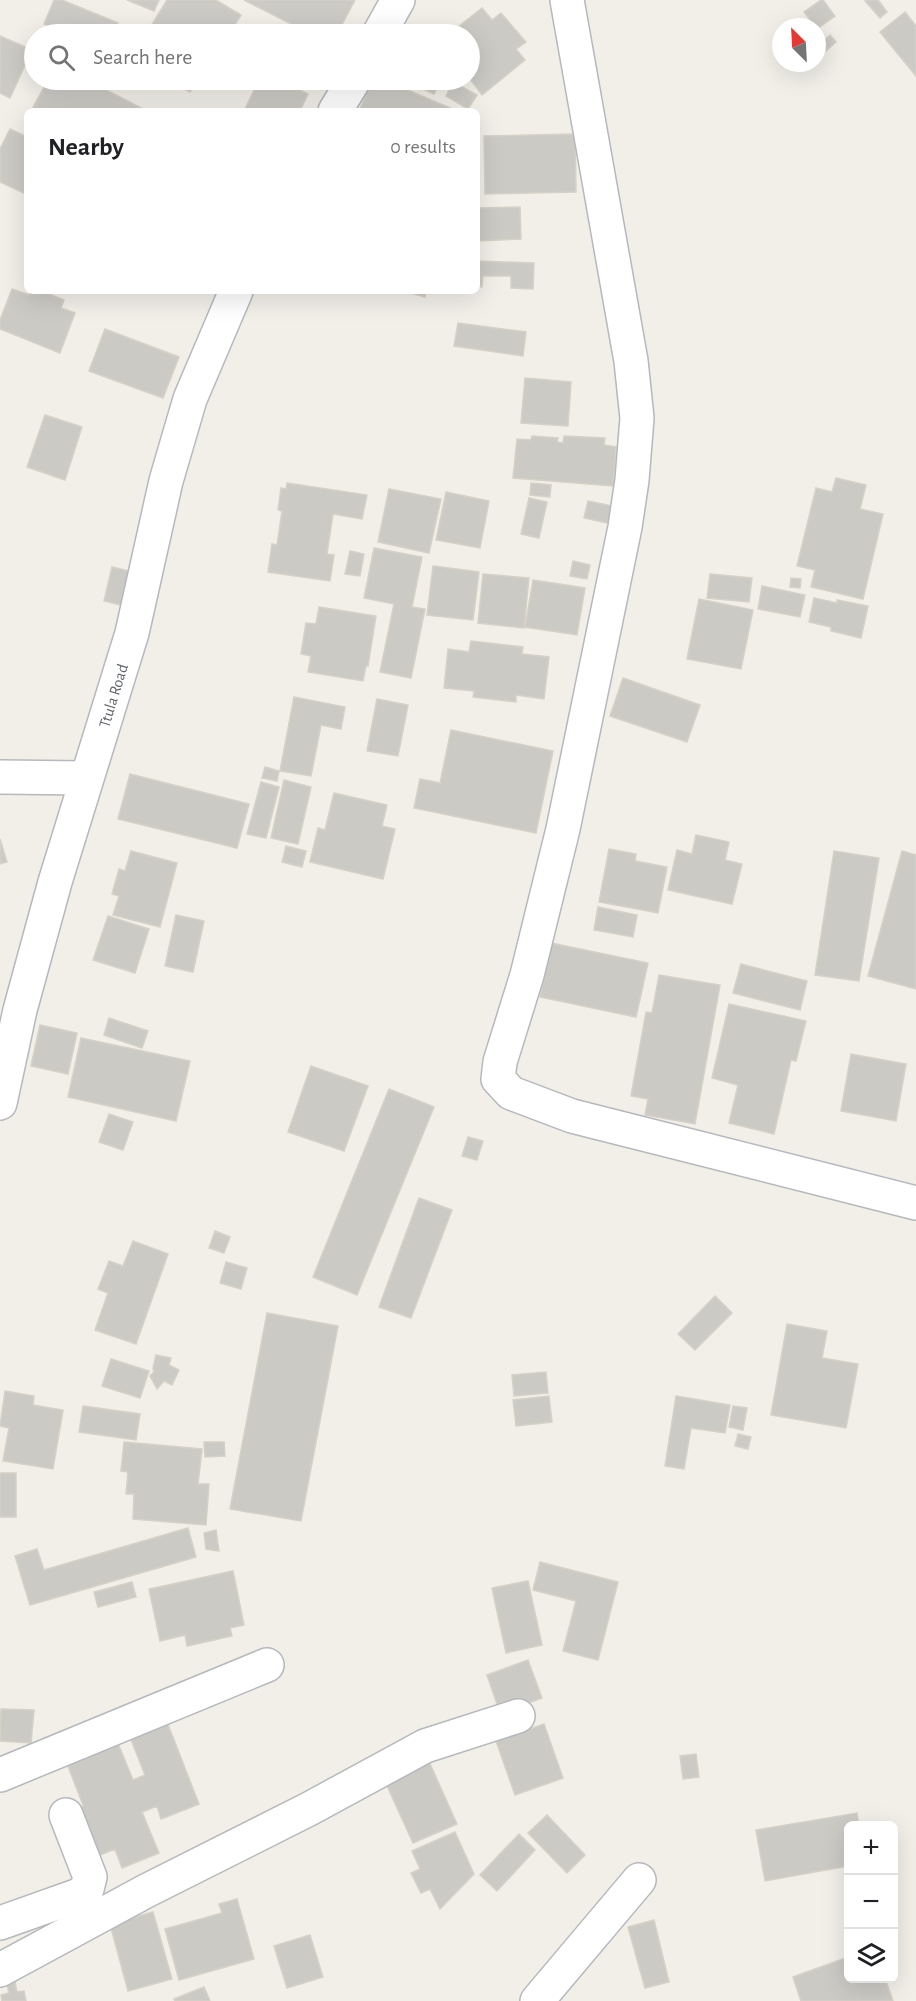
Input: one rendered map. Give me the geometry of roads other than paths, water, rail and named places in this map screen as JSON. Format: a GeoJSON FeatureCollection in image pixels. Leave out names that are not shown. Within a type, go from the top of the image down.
{"type":"FeatureCollection","features":[{"type":"Feature","properties":{"kind":"street"},"geometry":{"type":"LineString","coordinates":[[385,24],[398,0]]}},
{"type":"Feature","properties":{"kind":"street"},"geometry":{"type":"LineString","coordinates":[[567,0],[631,361],[637,418],[632,480],[625,527],[563,829],[527,975],[498,1079],[511,1093],[572,1116],[916,1203]]}},
{"type":"Feature","properties":{"kind":"street"},"geometry":{"type":"LineString","coordinates":[[337,108],[348,90]]}},
{"type":"Feature","properties":{"kind":"street","name":"Ttula Road"},"geometry":{"type":"LineString","coordinates":[[0,1103],[20,1010],[86,778],[132,633],[166,481],[190,399],[235,294]]}},
{"type":"Feature","properties":{"kind":"street"},"geometry":{"type":"LineString","coordinates":[[0,777],[86,778]]}},
{"type":"Feature","properties":{"kind":"street"},"geometry":{"type":"LineString","coordinates":[[0,1775],[267,1665]]}},
{"type":"Feature","properties":{"kind":"street"},"geometry":{"type":"LineString","coordinates":[[0,1970],[146,1891],[309,1809],[425,1746],[518,1716]]}},
{"type":"Feature","properties":{"kind":"street"},"geometry":{"type":"LineString","coordinates":[[0,1923],[80,1895],[87,1889],[90,1877],[66,1815]]}},
{"type":"Feature","properties":{"kind":"street"},"geometry":{"type":"LineString","coordinates":[[537,2001],[639,1880]]}}]}
